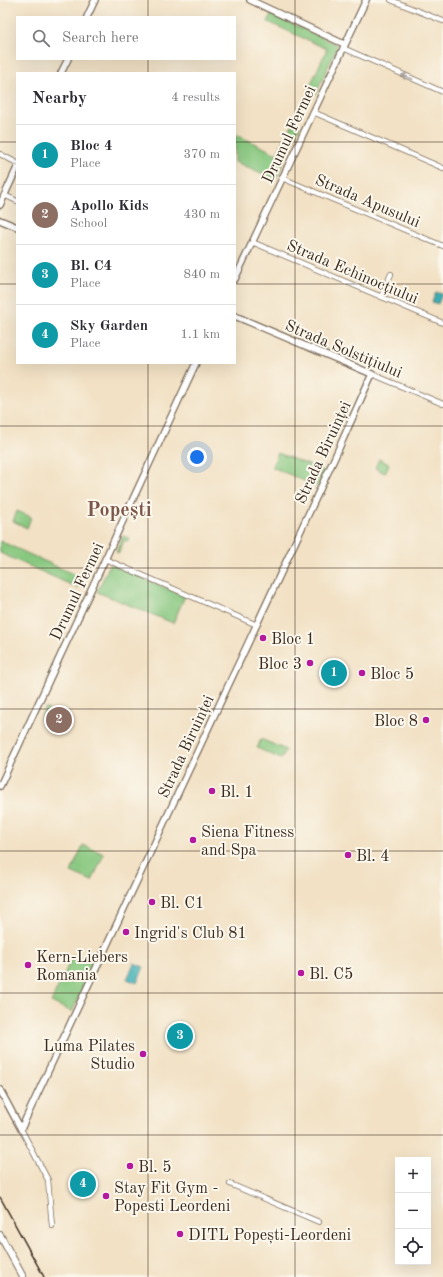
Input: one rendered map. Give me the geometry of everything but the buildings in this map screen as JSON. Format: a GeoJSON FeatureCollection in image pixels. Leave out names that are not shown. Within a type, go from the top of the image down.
{"type":"FeatureCollection","features":[{"type":"Feature","properties":{"kind":"main road"},"geometry":{"type":"LineString","coordinates":[[0,1236],[23,1277]]}},
{"type":"Feature","properties":{"kind":"street"},"geometry":{"type":"LineString","coordinates":[[87,16],[95,0]]}},
{"type":"Feature","properties":{"kind":"street"},"geometry":{"type":"LineString","coordinates":[[250,0],[443,92]]}},
{"type":"Feature","properties":{"kind":"street","name":"Drumul Fermei"},"geometry":{"type":"LineString","coordinates":[[236,277],[366,0]]}},
{"type":"Feature","properties":{"kind":"street"},"geometry":{"type":"LineString","coordinates":[[391,0],[443,21]]}},
{"type":"Feature","properties":{"kind":"street"},"geometry":{"type":"LineString","coordinates":[[62,72],[68,60]]}},
{"type":"Feature","properties":{"kind":"street"},"geometry":{"type":"LineString","coordinates":[[313,112],[443,168]]}},
{"type":"Feature","properties":{"kind":"street"},"geometry":{"type":"LineString","coordinates":[[0,154],[16,162]]}},
{"type":"Feature","properties":{"kind":"street","name":"Strada Apusului"},"geometry":{"type":"LineString","coordinates":[[282,178],[443,246]]}},
{"type":"Feature","properties":{"kind":"street"},"geometry":{"type":"LineString","coordinates":[[0,204],[4,195],[15,180]]}},
{"type":"Feature","properties":{"kind":"street"},"geometry":{"type":"LineString","coordinates":[[4,195],[16,201]]}},
{"type":"Feature","properties":{"kind":"street"},"geometry":{"type":"LineString","coordinates":[[0,220],[16,227]]}},
{"type":"Feature","properties":{"kind":"street","name":"Strada Echinocțiului"},"geometry":{"type":"LineString","coordinates":[[252,242],[443,323]]}},
{"type":"Feature","properties":{"kind":"street"},"geometry":{"type":"LineString","coordinates":[[381,297],[391,274]]}},
{"type":"Feature","properties":{"kind":"street","name":"Strada Solstițiului"},"geometry":{"type":"LineString","coordinates":[[236,316],[443,404]]}},
{"type":"Feature","properties":{"kind":"street","name":"Drumul Fermei"},"geometry":{"type":"LineString","coordinates":[[0,786],[196,364]]}},
{"type":"Feature","properties":{"kind":"street","name":"Strada Biruinței"},"geometry":{"type":"LineString","coordinates":[[21,1129],[372,374]]}},
{"type":"Feature","properties":{"kind":"street"},"geometry":{"type":"LineString","coordinates":[[105,560],[257,624]]}},
{"type":"Feature","properties":{"kind":"street"},"geometry":{"type":"LineString","coordinates":[[0,1090],[48,1180],[52,1226]]}},
{"type":"Feature","properties":{"kind":"street"},"geometry":{"type":"LineString","coordinates":[[230,1184],[319,1222]]}},
{"type":"Feature","properties":{"kind":"green space"},"geometry":{"type":"Polygon","coordinates":[[[271,14],[338,45],[316,94],[308,90],[327,49],[268,22],[271,14]]]}},
{"type":"Feature","properties":{"kind":"green space"},"geometry":{"type":"Polygon","coordinates":[[[293,123],[300,126],[276,179],[236,162],[236,134],[277,154],[293,123]]]}},
{"type":"Feature","properties":{"kind":"green space"},"geometry":{"type":"Polygon","coordinates":[[[278,453],[324,471],[318,487],[272,467],[278,453]]]}},
{"type":"Feature","properties":{"kind":"green space"},"geometry":{"type":"Polygon","coordinates":[[[379,459],[389,464],[385,473],[375,468],[379,459]]]}},
{"type":"Feature","properties":{"kind":"green space"},"geometry":{"type":"Polygon","coordinates":[[[17,511],[31,517],[27,528],[13,521],[17,511]]]}},
{"type":"Feature","properties":{"kind":"green space"},"geometry":{"type":"Polygon","coordinates":[[[123,536],[130,538],[128,542],[124,540],[119,553],[116,552],[123,536]]]}},
{"type":"Feature","properties":{"kind":"green space"},"geometry":{"type":"Polygon","coordinates":[[[0,541],[82,578],[78,588],[0,553],[0,541]]]}},
{"type":"Feature","properties":{"kind":"green space"},"geometry":{"type":"Polygon","coordinates":[[[110,564],[185,596],[173,623],[97,592],[110,564]]]}},
{"type":"Feature","properties":{"kind":"green space"},"geometry":{"type":"Polygon","coordinates":[[[45,708],[59,714],[54,725],[40,719],[45,708]]]}},
{"type":"Feature","properties":{"kind":"green space"},"geometry":{"type":"Polygon","coordinates":[[[261,739],[286,750],[281,759],[257,748],[261,739]]]}},
{"type":"Feature","properties":{"kind":"green space"},"geometry":{"type":"Polygon","coordinates":[[[83,845],[104,854],[92,881],[71,872],[83,845]]]}},
{"type":"Feature","properties":{"kind":"green space"},"geometry":{"type":"Polygon","coordinates":[[[73,955],[94,965],[72,1012],[51,1002],[73,955]]]}},
{"type":"Feature","properties":{"kind":"water"},"geometry":{"type":"Polygon","coordinates":[[[436,292],[442,294],[438,304],[432,302],[436,292]]]}},
{"type":"Feature","properties":{"kind":"water"},"geometry":{"type":"Polygon","coordinates":[[[134,963],[144,967],[137,983],[127,979],[134,963]]]}},
{"type":"Feature","properties":{"kind":"railway"},"geometry":{"type":"LineString","coordinates":[[0,1197],[44,1277]]}},
{"type":"Feature","properties":{"kind":"place","name":"Bloc 1"},"geometry":{"type":"Point","coordinates":[263,638]}},
{"type":"Feature","properties":{"kind":"place","name":"Bloc 3"},"geometry":{"type":"Point","coordinates":[310,663]}},
{"type":"Feature","properties":{"kind":"place","name":"Bloc 4"},"geometry":{"type":"Point","coordinates":[334,673]}},
{"type":"Feature","properties":{"kind":"place","name":"Bloc 5"},"geometry":{"type":"Point","coordinates":[362,673]}},
{"type":"Feature","properties":{"kind":"place","name":"Apollo Kids"},"geometry":{"type":"Point","coordinates":[59,720]}},
{"type":"Feature","properties":{"kind":"place","name":"Bloc 8"},"geometry":{"type":"Point","coordinates":[426,720]}},
{"type":"Feature","properties":{"kind":"place","name":"Bl. 1"},"geometry":{"type":"Point","coordinates":[212,791]}},
{"type":"Feature","properties":{"kind":"place","name":"Siena Fitness and Spa"},"geometry":{"type":"Point","coordinates":[193,840]}},
{"type":"Feature","properties":{"kind":"place","name":"Bl. 4"},"geometry":{"type":"Point","coordinates":[348,855]}},
{"type":"Feature","properties":{"kind":"place","name":"Bl. C1"},"geometry":{"type":"Point","coordinates":[152,902]}},
{"type":"Feature","properties":{"kind":"place","name":"Ingrid's Club 81"},"geometry":{"type":"Point","coordinates":[126,932]}},
{"type":"Feature","properties":{"kind":"place","name":"Kern-Liebers Romania"},"geometry":{"type":"Point","coordinates":[28,965]}},
{"type":"Feature","properties":{"kind":"place","name":"Bl. C5"},"geometry":{"type":"Point","coordinates":[301,973]}},
{"type":"Feature","properties":{"kind":"place","name":"Bl. C4"},"geometry":{"type":"Point","coordinates":[180,1036]}},
{"type":"Feature","properties":{"kind":"place","name":"Luma Pilates Studio"},"geometry":{"type":"Point","coordinates":[143,1054]}},
{"type":"Feature","properties":{"kind":"place","name":"Bl. 5"},"geometry":{"type":"Point","coordinates":[130,1166]}},
{"type":"Feature","properties":{"kind":"place","name":"Sky Garden"},"geometry":{"type":"Point","coordinates":[83,1184]}},
{"type":"Feature","properties":{"kind":"place","name":"Stay Fit Gym - Popesti Leordeni"},"geometry":{"type":"Point","coordinates":[106,1196]}},
{"type":"Feature","properties":{"kind":"place","name":"DITL Popești-Leordeni"},"geometry":{"type":"Point","coordinates":[180,1234]}},
{"type":"Feature","properties":{"kind":"district","name":"Popești"},"geometry":{"type":"Point","coordinates":[119,509]}}]}
